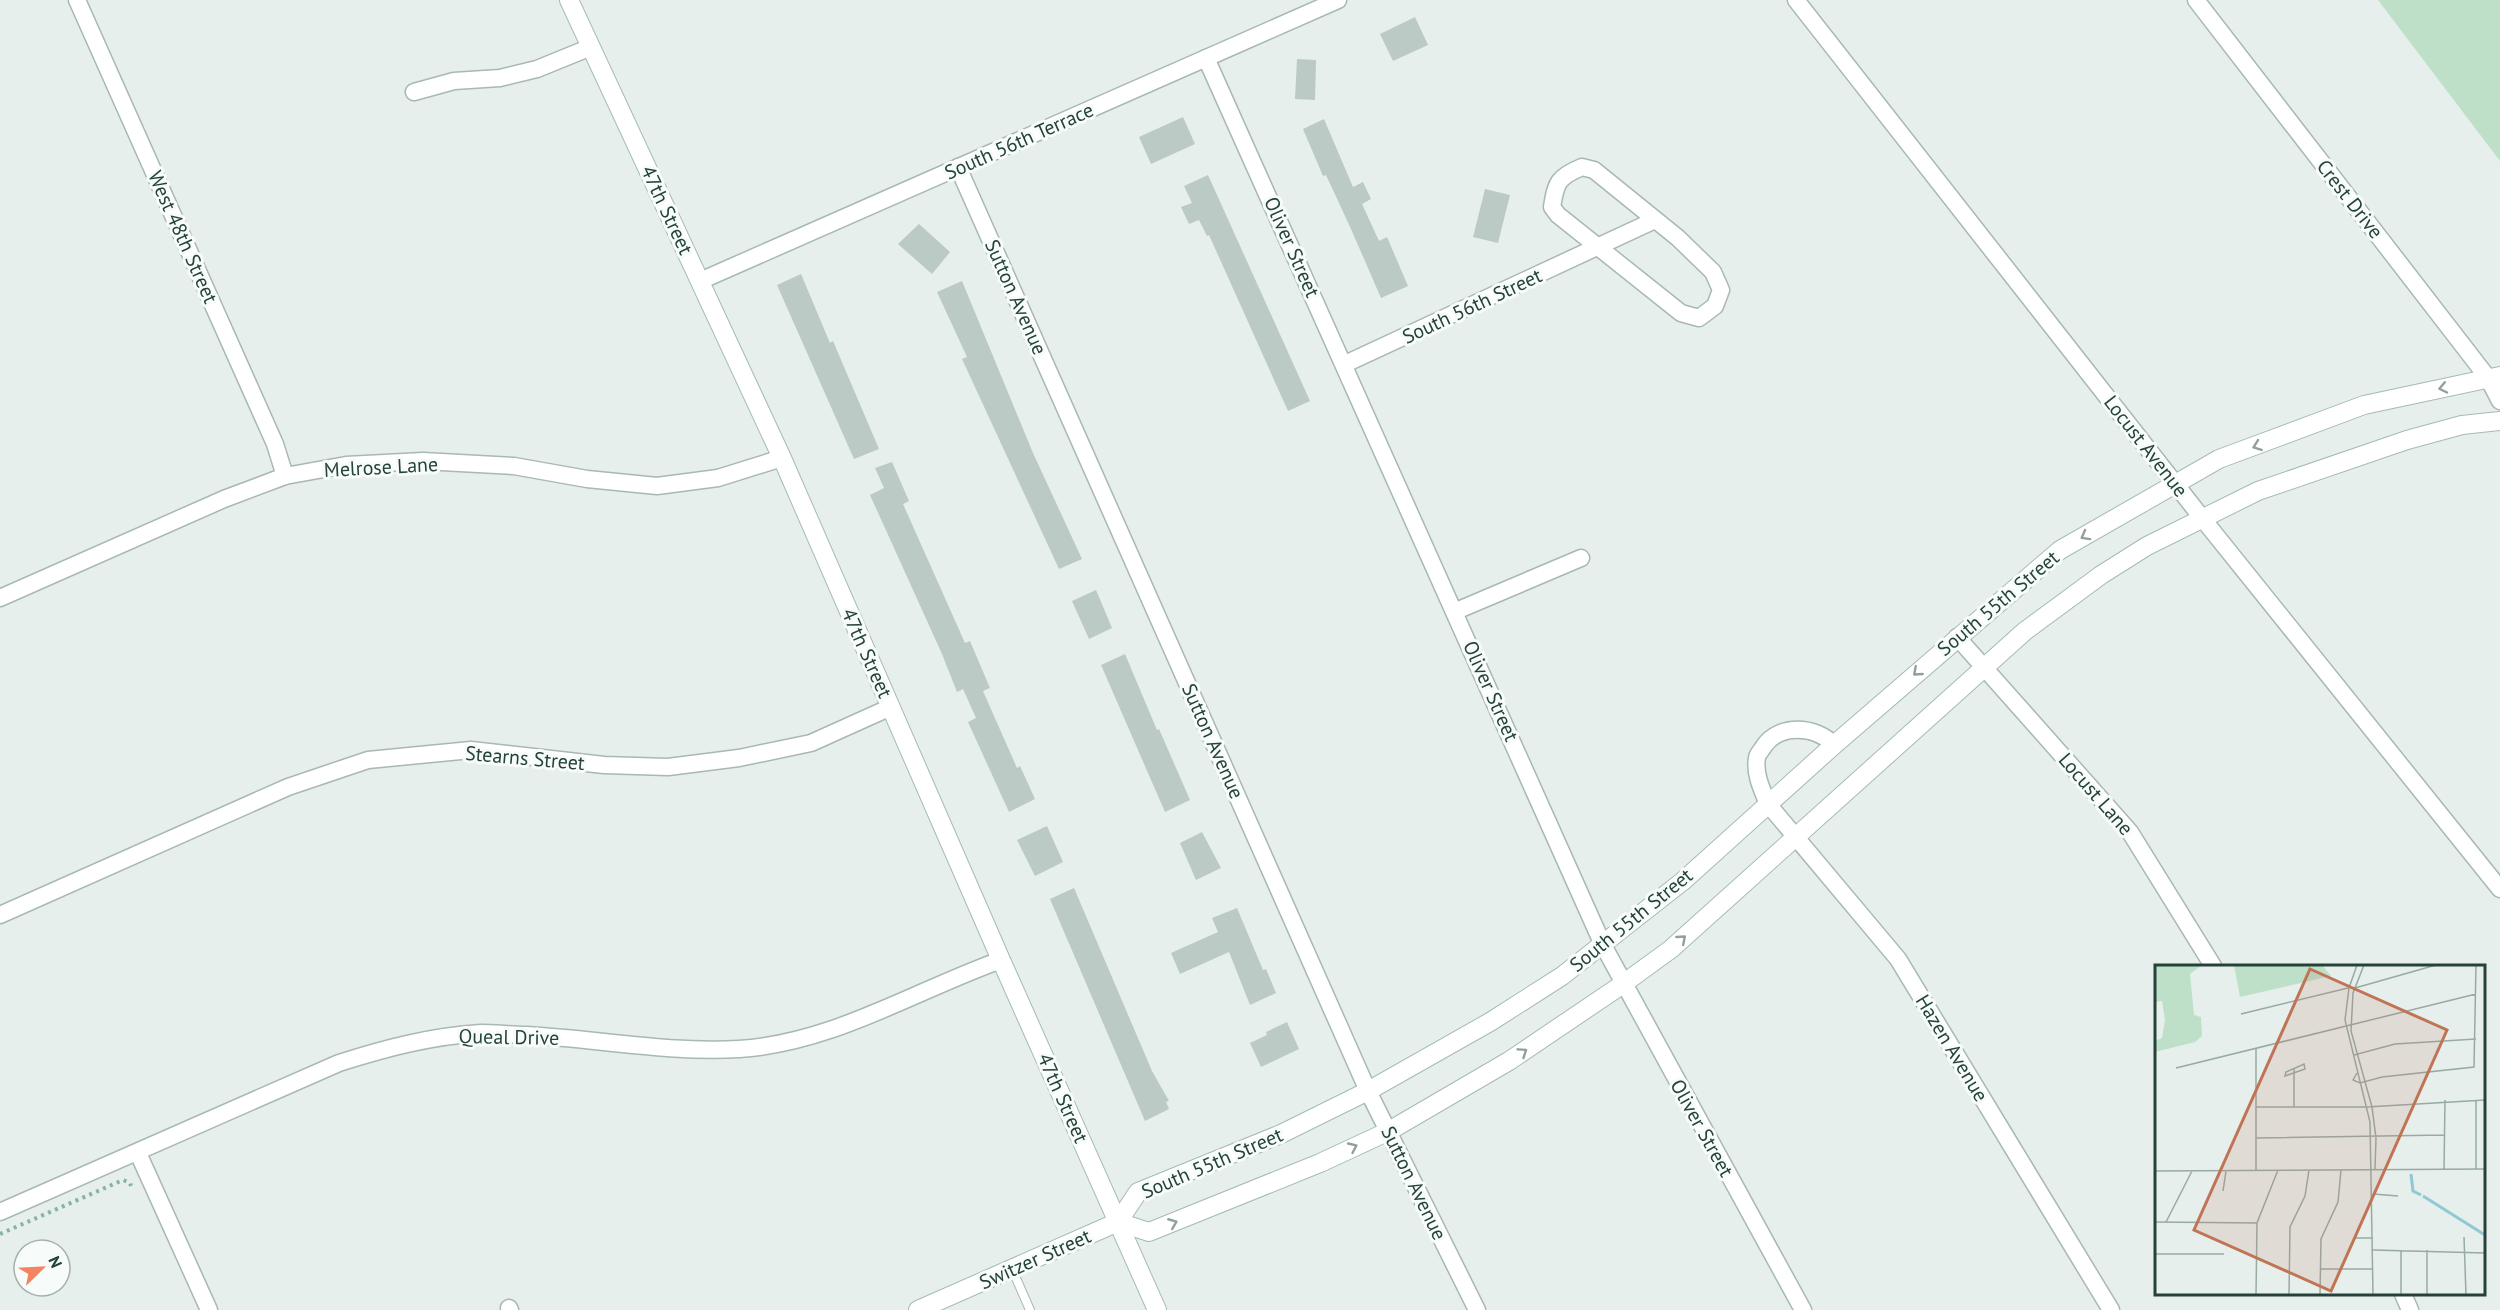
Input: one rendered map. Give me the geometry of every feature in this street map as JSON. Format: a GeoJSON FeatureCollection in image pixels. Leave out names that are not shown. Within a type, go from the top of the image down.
{"type":"FeatureCollection","features":[{"type":"Feature","properties":{"kind":"street","name":"West 48th Street"},"geometry":{"type":"LineString","coordinates":[[77,0],[274,444],[285,476]]}},
{"type":"Feature","properties":{"kind":"street","name":"47th Street"},"geometry":{"type":"LineString","coordinates":[[569,0],[782,458],[1157,1310]]}},
{"type":"Feature","properties":{"kind":"street","name":"South 56th Terrace"},"geometry":{"type":"LineString","coordinates":[[700,281],[1338,0]]}},
{"type":"Feature","properties":{"kind":"street","name":"Locust Avenue"},"geometry":{"type":"LineString","coordinates":[[1796,0],[2202,518],[2500,890]]}},
{"type":"Feature","properties":{"kind":"street","name":"Crest Drive"},"geometry":{"type":"LineString","coordinates":[[2196,0],[2494,377],[2500,401]]}},
{"type":"Feature","properties":{"kind":"street"},"geometry":{"type":"LineString","coordinates":[[414,92],[454,81],[500,78],[537,69],[591,47]]}},
{"type":"Feature","properties":{"kind":"street","name":"Oliver Street"},"geometry":{"type":"LineString","coordinates":[[1206,58],[1345,364],[1603,945],[1803,1310]]}},
{"type":"Feature","properties":{"kind":"street","name":"Sutton Avenue"},"geometry":{"type":"LineString","coordinates":[[958,167],[1368,1091],[1477,1310]]}},
{"type":"Feature","properties":{"kind":"street"},"geometry":{"type":"LineString","coordinates":[[1582,167],[1594,170],[1678,238],[1713,272],[1721,290],[1715,306],[1699,318],[1681,313],[1598,247],[1558,215],[1552,207],[1556,186],[1565,174],[1582,167]]}},
{"type":"Feature","properties":{"kind":"street","name":"South 56th Street"},"geometry":{"type":"LineString","coordinates":[[1345,364],[1655,220]]}},
{"type":"Feature","properties":{"kind":"street","name":"South 55th Street"},"geometry":{"type":"LineString","coordinates":[[2494,377],[2364,405],[2219,459],[2060,549],[1834,745],[1683,881],[1562,976],[1490,1022],[1368,1091],[1281,1134],[1138,1192],[1118,1222],[1149,1232],[1320,1163],[1389,1131],[1509,1061],[1671,949],[2025,631],[2101,574],[2147,546],[2258,491],[2407,440],[2462,425],[2500,421]]}},
{"type":"Feature","properties":{"kind":"street","name":"Melrose Lane"},"geometry":{"type":"LineString","coordinates":[[0,598],[224,499],[285,476],[346,465],[423,462],[514,466],[587,479],[657,486],[718,478],[782,458]]}},
{"type":"Feature","properties":{"kind":"street"},"geometry":{"type":"LineString","coordinates":[[1455,611],[1581,558]]}},
{"type":"Feature","properties":{"kind":"street","name":"Locust Lane"},"geometry":{"type":"LineString","coordinates":[[1957,637],[2130,832],[2212,965]]}},
{"type":"Feature","properties":{"kind":"street","name":"Stearns Street"},"geometry":{"type":"LineString","coordinates":[[0,915],[288,787],[368,760],[471,750],[604,765],[668,768],[739,758],[811,744],[891,707]]}},
{"type":"Feature","properties":{"kind":"street"},"geometry":{"type":"LineString","coordinates":[[1768,804],[1759,784],[1757,757],[1771,736],[1789,729],[1812,732],[1834,745]]}},
{"type":"Feature","properties":{"kind":"street","name":"Hazen Avenue"},"geometry":{"type":"LineString","coordinates":[[1768,804],[1898,959],[2111,1310]]}},
{"type":"Feature","properties":{"kind":"street","name":"Queal Drive"},"geometry":{"type":"LineString","coordinates":[[0,1212],[339,1063],[384,1048],[436,1037],[483,1033],[556,1037],[682,1050],[741,1049],[798,1040],[853,1022],[1001,960]]}},
{"type":"Feature","properties":{"kind":"street"},"geometry":{"type":"LineString","coordinates":[[138,1153],[209,1310]]}},
{"type":"Feature","properties":{"kind":"street","name":"Switzer Street"},"geometry":{"type":"LineString","coordinates":[[923,1309],[1118,1222]]}},
{"type":"Feature","properties":{"kind":"street"},"geometry":{"type":"LineString","coordinates":[[2404,1295],[2410,1310]]}},
{"type":"Feature","properties":{"kind":"lane"},"geometry":{"type":"LineString","coordinates":[[1012,1269],[1030,1310]]}},
{"type":"Feature","properties":{"kind":"path"},"geometry":{"type":"LineString","coordinates":[[0,1234],[123,1180],[130,1183],[135,1193]]}},
{"type":"Feature","properties":{"kind":"green space"},"geometry":{"type":"Polygon","coordinates":[[[2378,0],[2500,0],[2500,161],[2378,0]]]}},
{"type":"Feature","properties":{"kind":"building"},"geometry":{"type":"Polygon","coordinates":[[[1415,17],[1428,45],[1393,61],[1380,34],[1415,17]]]}},
{"type":"Feature","properties":{"kind":"building"},"geometry":{"type":"Polygon","coordinates":[[[1297,59],[1316,60],[1315,100],[1295,99],[1297,59]]]}},
{"type":"Feature","properties":{"kind":"building"},"geometry":{"type":"Polygon","coordinates":[[[1183,117],[1195,144],[1151,164],[1139,137],[1183,117]]]}},
{"type":"Feature","properties":{"kind":"building"},"geometry":{"type":"Polygon","coordinates":[[[1324,119],[1353,187],[1363,182],[1371,199],[1362,204],[1379,241],[1387,237],[1408,286],[1381,298],[1303,129],[1324,119]]]}},
{"type":"Feature","properties":{"kind":"building"},"geometry":{"type":"Polygon","coordinates":[[[1208,175],[1310,401],[1288,411],[1209,235],[1207,236],[1199,220],[1189,224],[1181,207],[1192,203],[1184,186],[1208,175]]]}},
{"type":"Feature","properties":{"kind":"building"},"geometry":{"type":"Polygon","coordinates":[[[1485,189],[1510,195],[1498,243],[1473,237],[1485,189]]]}},
{"type":"Feature","properties":{"kind":"building"},"geometry":{"type":"Polygon","coordinates":[[[919,224],[950,252],[932,274],[898,244],[919,224]]]}},
{"type":"Feature","properties":{"kind":"building"},"geometry":{"type":"Polygon","coordinates":[[[801,274],[830,343],[833,341],[879,449],[854,459],[777,285],[801,274]]]}},
{"type":"Feature","properties":{"kind":"building"},"geometry":{"type":"Polygon","coordinates":[[[962,281],[1033,453],[1082,559],[1059,569],[962,359],[967,357],[937,292],[962,281]]]}},
{"type":"Feature","properties":{"kind":"building"},"geometry":{"type":"Polygon","coordinates":[[[892,462],[909,501],[903,504],[965,643],[970,641],[990,688],[983,691],[1017,768],[1020,766],[1035,799],[1009,812],[968,722],[976,718],[963,689],[957,692],[870,495],[884,488],[875,468],[892,462]]]}},
{"type":"Feature","properties":{"kind":"building"},"geometry":{"type":"Polygon","coordinates":[[[1096,590],[1112,628],[1089,639],[1072,601],[1096,590]]]}},
{"type":"Feature","properties":{"kind":"building"},"geometry":{"type":"Polygon","coordinates":[[[1125,654],[1190,800],[1165,812],[1101,665],[1125,654]]]}},
{"type":"Feature","properties":{"kind":"building"},"geometry":{"type":"Polygon","coordinates":[[[1047,826],[1063,862],[1035,876],[1017,840],[1047,826]]]}},
{"type":"Feature","properties":{"kind":"building"},"geometry":{"type":"Polygon","coordinates":[[[1202,832],[1221,868],[1196,880],[1180,843],[1202,832]]]}},
{"type":"Feature","properties":{"kind":"building"},"geometry":{"type":"Polygon","coordinates":[[[1074,888],[1152,1071],[1169,1101],[1166,1102],[1169,1109],[1145,1121],[1050,899],[1074,888]]]}},
{"type":"Feature","properties":{"kind":"building"},"geometry":{"type":"Polygon","coordinates":[[[1237,908],[1263,970],[1266,969],[1276,993],[1250,1005],[1229,952],[1180,974],[1171,953],[1218,932],[1212,918],[1237,908]]]}},
{"type":"Feature","properties":{"kind":"building"},"geometry":{"type":"Polygon","coordinates":[[[1287,1022],[1299,1049],[1261,1067],[1250,1043],[1287,1022]]]}}]}
